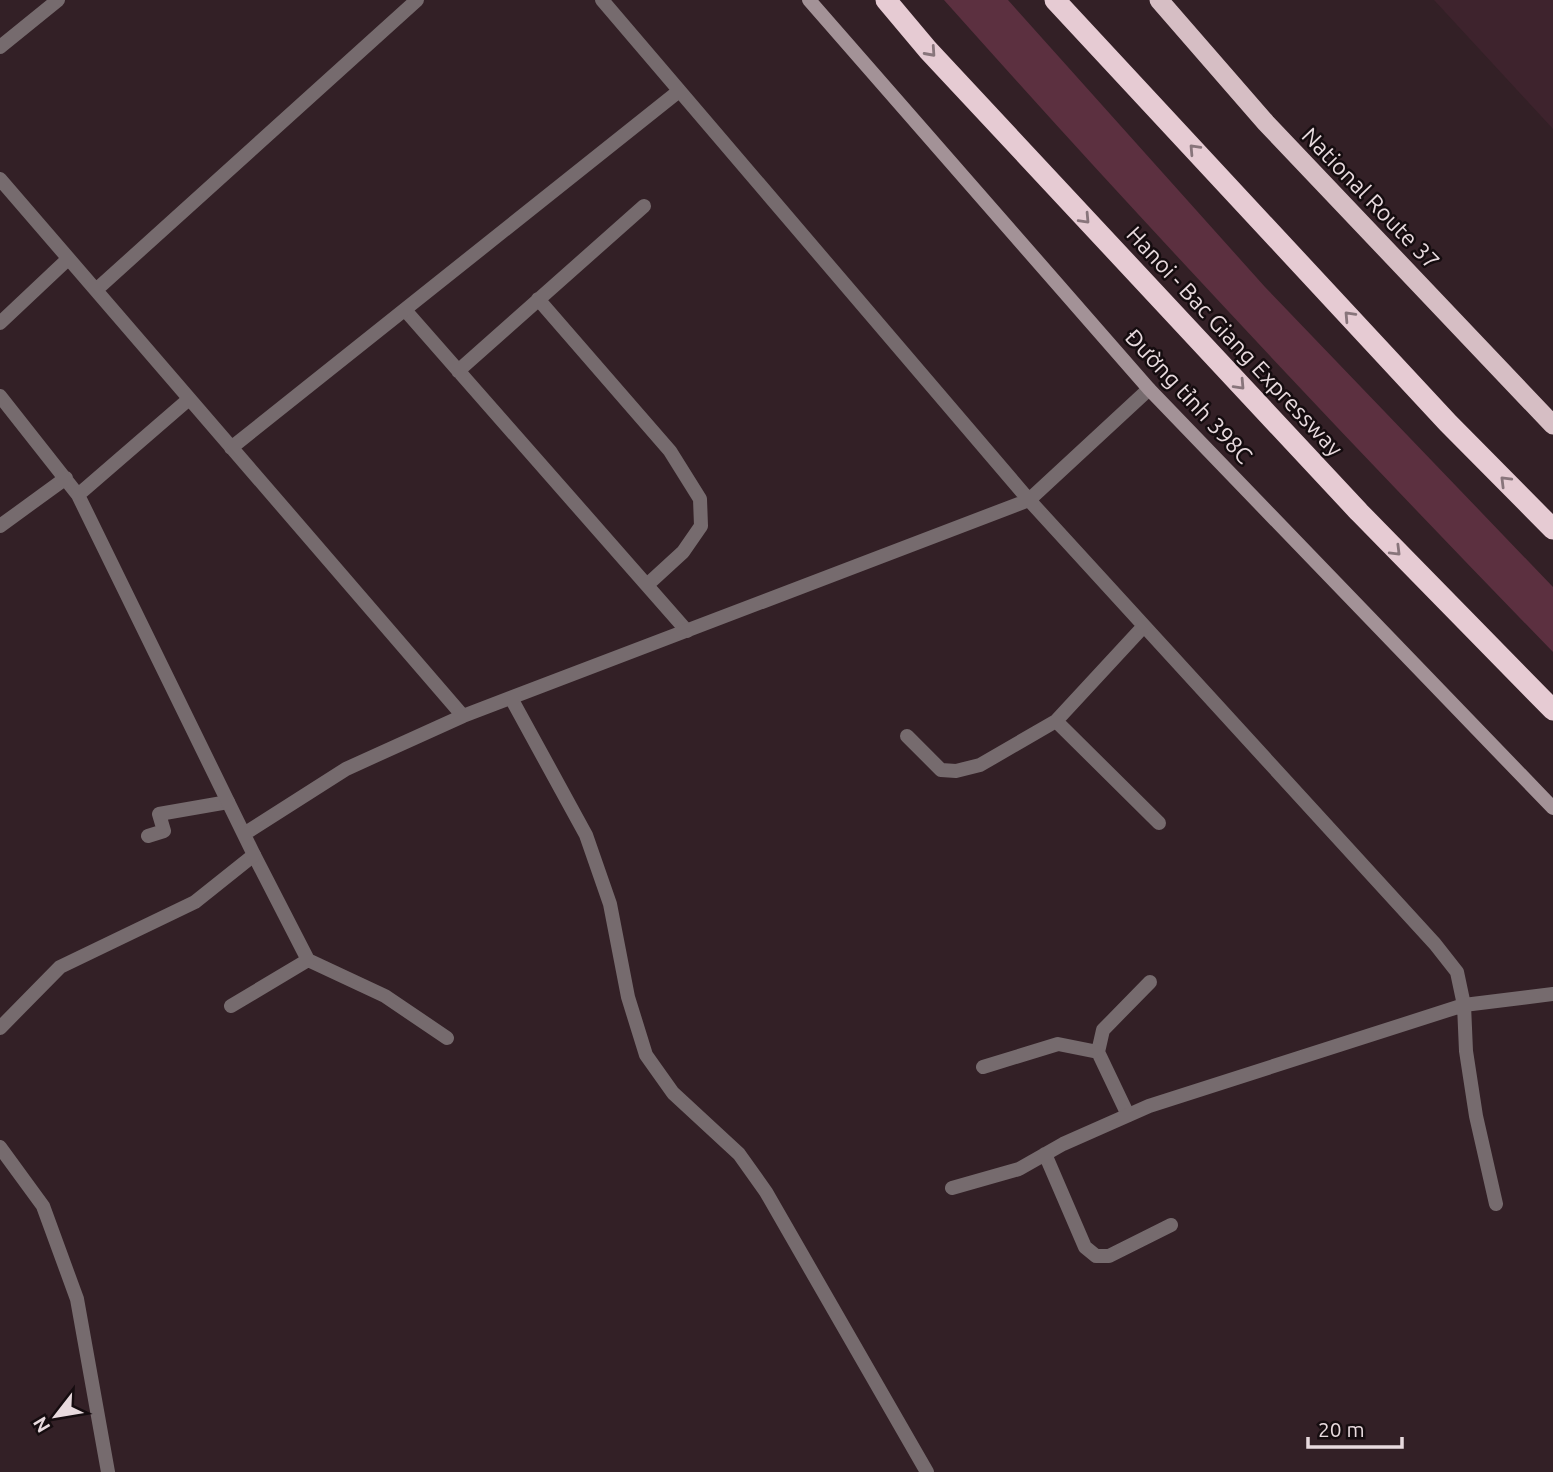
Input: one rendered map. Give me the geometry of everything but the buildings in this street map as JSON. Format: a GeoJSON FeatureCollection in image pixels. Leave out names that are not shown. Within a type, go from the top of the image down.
{"type":"FeatureCollection","features":[{"type":"Feature","properties":{"kind":"highway","name":"Hanoi - Bac Giang Expressway"},"geometry":{"type":"LineString","coordinates":[[886,0],[928,50],[1359,512],[1553,710]]}},
{"type":"Feature","properties":{"kind":"highway"},"geometry":{"type":"LineString","coordinates":[[1055,0],[1448,423],[1553,529]]}},
{"type":"Feature","properties":{"kind":"highway","name":"National Route 37"},"geometry":{"type":"LineString","coordinates":[[1159,0],[1266,124],[1553,425]]}},
{"type":"Feature","properties":{"kind":"main road","name":"Đường tỉnh 398C"},"geometry":{"type":"LineString","coordinates":[[809,0],[1149,389],[1553,808]]}},
{"type":"Feature","properties":{"kind":"street"},"geometry":{"type":"LineString","coordinates":[[0,47],[58,0]]}},
{"type":"Feature","properties":{"kind":"street"},"geometry":{"type":"LineString","coordinates":[[96,290],[417,0]]}},
{"type":"Feature","properties":{"kind":"street"},"geometry":{"type":"LineString","coordinates":[[602,0],[1029,500],[1435,944],[1457,972],[1464,1005],[1466,1051],[1476,1116],[1496,1204]]}},
{"type":"Feature","properties":{"kind":"street"},"geometry":{"type":"LineString","coordinates":[[232,447],[679,90]]}},
{"type":"Feature","properties":{"kind":"street"},"geometry":{"type":"LineString","coordinates":[[0,179],[463,716]]}},
{"type":"Feature","properties":{"kind":"street"},"geometry":{"type":"LineString","coordinates":[[458,371],[644,206]]}},
{"type":"Feature","properties":{"kind":"street"},"geometry":{"type":"LineString","coordinates":[[0,323],[68,259]]}},
{"type":"Feature","properties":{"kind":"street"},"geometry":{"type":"LineString","coordinates":[[538,299],[670,451],[701,499],[701,526],[683,552],[647,585]]}},
{"type":"Feature","properties":{"kind":"street"},"geometry":{"type":"LineString","coordinates":[[405,310],[687,631]]}},
{"type":"Feature","properties":{"kind":"street"},"geometry":{"type":"LineString","coordinates":[[244,834],[346,769],[463,716],[1029,500],[1149,389]]}},
{"type":"Feature","properties":{"kind":"street"},"geometry":{"type":"LineString","coordinates":[[0,396],[78,495],[307,960],[385,996],[447,1038]]}},
{"type":"Feature","properties":{"kind":"street"},"geometry":{"type":"LineString","coordinates":[[78,495],[189,399]]}},
{"type":"Feature","properties":{"kind":"street"},"geometry":{"type":"LineString","coordinates":[[0,526],[66,478]]}},
{"type":"Feature","properties":{"kind":"street"},"geometry":{"type":"LineString","coordinates":[[908,736],[941,770],[956,771],[980,765],[1056,721],[1143,627]]}},
{"type":"Feature","properties":{"kind":"street"},"geometry":{"type":"LineString","coordinates":[[511,698],[586,835],[610,904],[628,997],[646,1055],[673,1093],[738,1154],[766,1192],[927,1472]]}},
{"type":"Feature","properties":{"kind":"street"},"geometry":{"type":"LineString","coordinates":[[1056,721],[1158,823]]}},
{"type":"Feature","properties":{"kind":"street"},"geometry":{"type":"LineString","coordinates":[[148,836],[164,831],[159,814],[228,802]]}},
{"type":"Feature","properties":{"kind":"street"},"geometry":{"type":"LineString","coordinates":[[0,1028],[60,967],[195,901],[254,855]]}},
{"type":"Feature","properties":{"kind":"street"},"geometry":{"type":"LineString","coordinates":[[230,1006],[307,960]]}},
{"type":"Feature","properties":{"kind":"street"},"geometry":{"type":"LineString","coordinates":[[1128,1115],[1098,1052],[1103,1030],[1150,982]]}},
{"type":"Feature","properties":{"kind":"street"},"geometry":{"type":"LineString","coordinates":[[952,1188],[1019,1169],[1128,1115],[1464,1005],[1553,994]]}},
{"type":"Feature","properties":{"kind":"street"},"geometry":{"type":"LineString","coordinates":[[983,1067],[1058,1044],[1098,1052]]}},
{"type":"Feature","properties":{"kind":"street"},"geometry":{"type":"LineString","coordinates":[[0,1147],[43,1206],[77,1299],[108,1472]]}},
{"type":"Feature","properties":{"kind":"street"},"geometry":{"type":"LineString","coordinates":[[1045,1154],[1085,1247],[1096,1256],[1110,1256],[1171,1225]]}},
{"type":"Feature","properties":{"kind":"shaded area"},"geometry":{"type":"Polygon","coordinates":[[[944,0],[1008,0],[1265,287],[1553,587],[1553,652],[1245,329],[944,0]]]}},
{"type":"Feature","properties":{"kind":"shaded area"},"geometry":{"type":"Polygon","coordinates":[[[1434,0],[1553,0],[1553,129],[1434,0]]]}}]}
